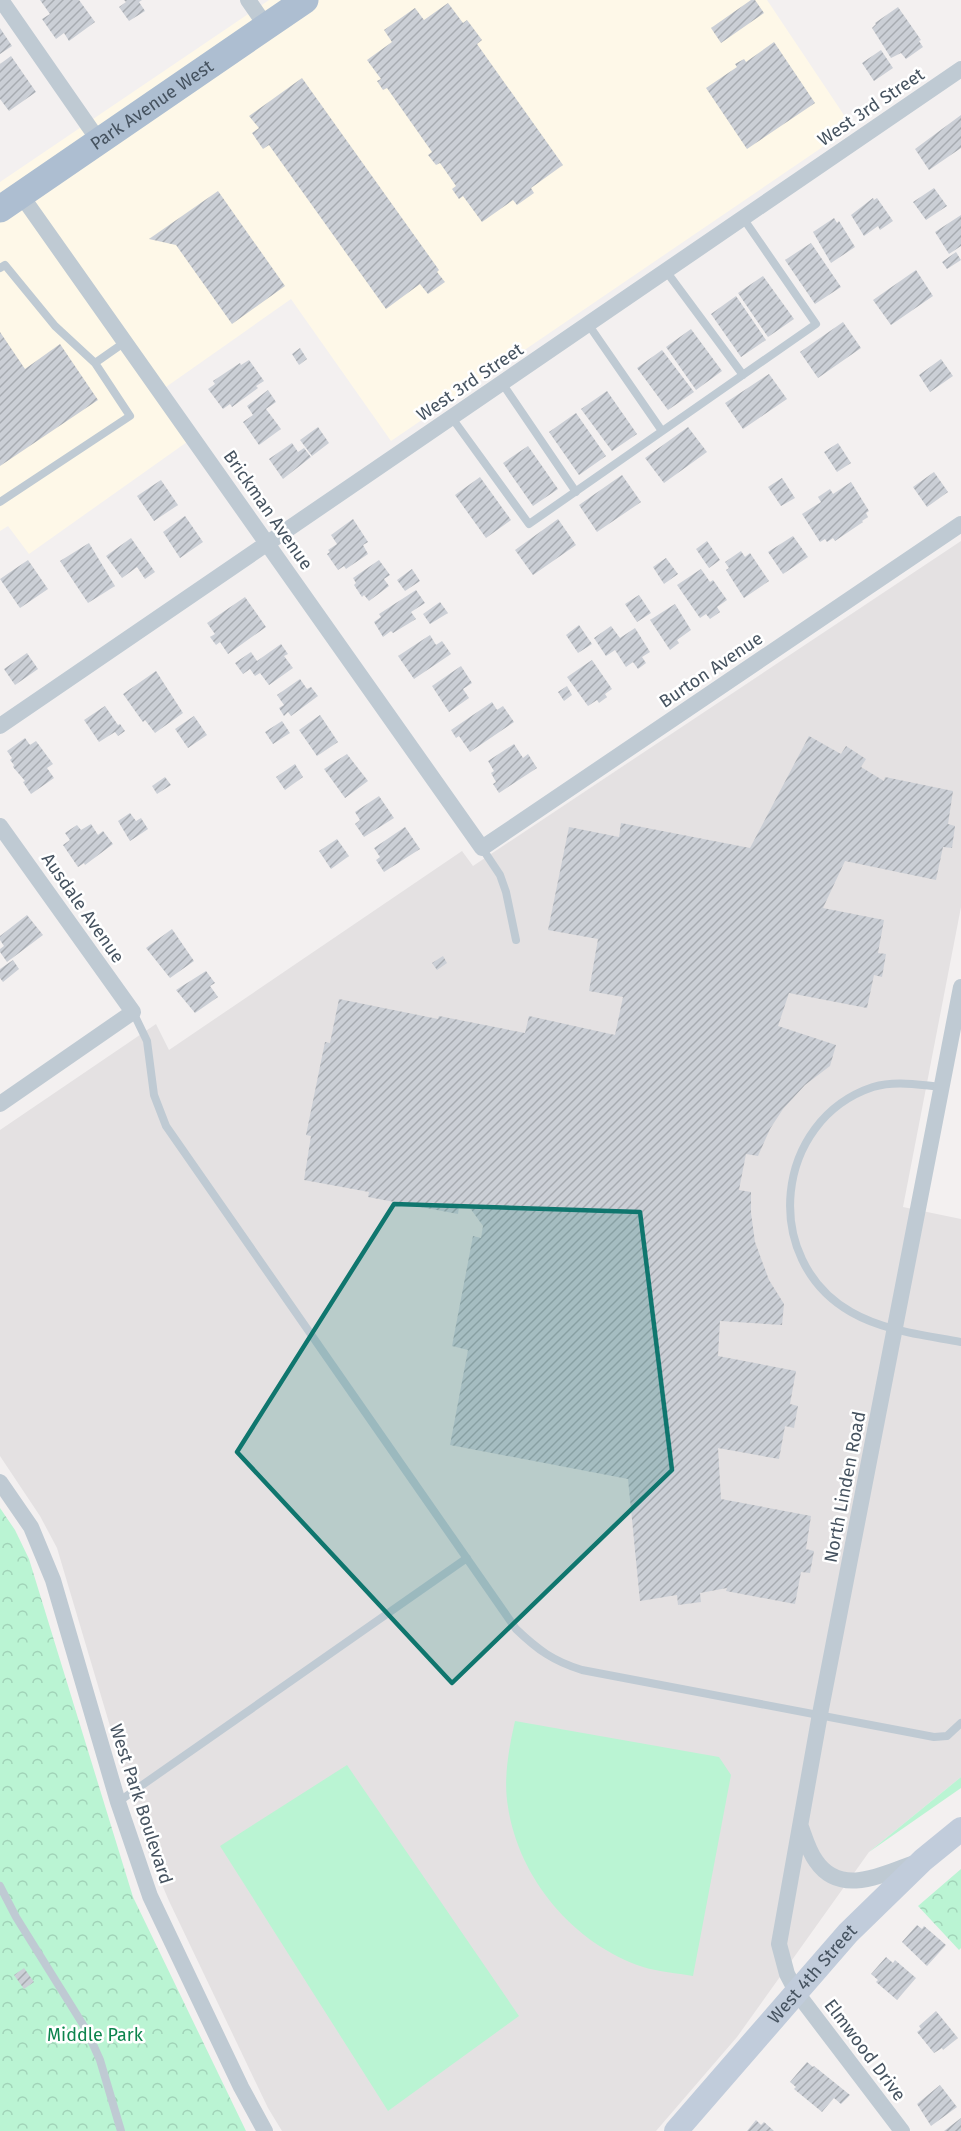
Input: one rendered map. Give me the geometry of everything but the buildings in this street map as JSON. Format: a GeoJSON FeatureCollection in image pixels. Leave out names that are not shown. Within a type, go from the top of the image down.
{"type":"FeatureCollection","features":[{"type":"Feature","properties":{"kind":"main road","name":"Park Avenue West"},"geometry":{"type":"LineString","coordinates":[[10,202],[305,0]]}},
{"type":"Feature","properties":{"kind":"main road","name":"West 4th Street"},"geometry":{"type":"LineString","coordinates":[[676,2131],[848,1933],[923,1860],[961,1829]]}},
{"type":"Feature","properties":{"kind":"street"},"geometry":{"type":"LineString","coordinates":[[1,0],[99,141]]}},
{"type":"Feature","properties":{"kind":"street"},"geometry":{"type":"LineString","coordinates":[[248,0],[266,26]]}},
{"type":"Feature","properties":{"kind":"street","name":"West 3rd Street"},"geometry":{"type":"LineString","coordinates":[[0,726],[961,69]]}},
{"type":"Feature","properties":{"kind":"street","name":"Brickman Avenue"},"geometry":{"type":"LineString","coordinates":[[10,202],[125,342],[482,848]]}},
{"type":"Feature","properties":{"kind":"street","name":"Burton Avenue"},"geometry":{"type":"LineString","coordinates":[[482,848],[961,524]]}},
{"type":"Feature","properties":{"kind":"street","name":"Ausdale Avenue"},"geometry":{"type":"LineString","coordinates":[[0,826],[133,1012]]}},
{"type":"Feature","properties":{"kind":"street","name":"North Linden Road"},"geometry":{"type":"LineString","coordinates":[[797,1993],[787,1974],[780,1944],[820,1714],[961,987]]}},
{"type":"Feature","properties":{"kind":"street"},"geometry":{"type":"LineString","coordinates":[[0,1104],[133,1012]]}},
{"type":"Feature","properties":{"kind":"street","name":"West Park Boulevard"},"geometry":{"type":"LineString","coordinates":[[0,1482],[31,1527],[53,1580],[118,1802],[161,1923],[265,2131]]}},
{"type":"Feature","properties":{"kind":"street"},"geometry":{"type":"LineString","coordinates":[[801,1827],[815,1861],[828,1874],[840,1879],[856,1882],[923,1860]]}},
{"type":"Feature","properties":{"kind":"street","name":"Elmwood Drive"},"geometry":{"type":"LineString","coordinates":[[797,1993],[902,2131]]}},
{"type":"Feature","properties":{"kind":"lane"},"geometry":{"type":"LineString","coordinates":[[452,418],[529,524],[576,492],[816,324],[743,218]]}},
{"type":"Feature","properties":{"kind":"lane"},"geometry":{"type":"LineString","coordinates":[[0,268],[5,265],[55,326],[95,363],[130,416],[0,502]]}},
{"type":"Feature","properties":{"kind":"lane"},"geometry":{"type":"LineString","coordinates":[[666,271],[743,375]]}},
{"type":"Feature","properties":{"kind":"lane"},"geometry":{"type":"LineString","coordinates":[[588,324],[662,431]]}},
{"type":"Feature","properties":{"kind":"lane"},"geometry":{"type":"LineString","coordinates":[[95,363],[125,342]]}},
{"type":"Feature","properties":{"kind":"lane"},"geometry":{"type":"LineString","coordinates":[[502,383],[576,492]]}},
{"type":"Feature","properties":{"kind":"lane"},"geometry":{"type":"LineString","coordinates":[[482,848],[500,875],[516,940]]}},
{"type":"Feature","properties":{"kind":"lane"},"geometry":{"type":"LineString","coordinates":[[133,1012],[147,1041],[154,1095],[166,1126],[516,1629],[542,1653],[582,1670],[934,1737],[947,1736],[961,1723]]}},
{"type":"Feature","properties":{"kind":"lane"},"geometry":{"type":"LineString","coordinates":[[942,1087],[892,1084],[872,1088],[848,1099],[819,1125],[804,1148],[794,1169],[789,1213],[792,1237],[802,1261],[814,1280],[850,1312],[896,1329],[961,1342]]}},
{"type":"Feature","properties":{"kind":"lane"},"geometry":{"type":"LineString","coordinates":[[118,1802],[467,1558]]}},
{"type":"Feature","properties":{"kind":"lane"},"geometry":{"type":"LineString","coordinates":[[0,1886],[16,1917],[87,2031],[103,2069],[121,2131]]}},
{"type":"Feature","properties":{"kind":"highlighted area"},"geometry":{"type":"Polygon","coordinates":[[[394,1204],[640,1212],[672,1470],[452,1683],[237,1452],[394,1204]]]}},
{"type":"Feature","properties":{"kind":"shaded area"},"geometry":{"type":"Polygon","coordinates":[[[269,0],[767,0],[852,127],[391,441],[291,299],[156,394],[187,442],[29,554],[8,526],[0,531],[0,182],[269,0]]]}},
{"type":"Feature","properties":{"kind":"shaded area"},"geometry":{"type":"Polygon","coordinates":[[[961,541],[961,907],[903,1207],[961,1219],[961,1777],[869,1852],[737,2037],[656,2131],[282,2131],[268,2108],[169,1901],[146,1847],[57,1548],[40,1516],[0,1456],[0,1130],[156,1024],[169,1050],[462,851],[473,866],[961,541]]]}},
{"type":"Feature","properties":{"kind":"green space","name":"Middle Park"},"geometry":{"type":"Polygon","coordinates":[[[0,1508],[15,1530],[29,1559],[133,1897],[246,2131],[0,2131],[0,1508]]]}},
{"type":"Feature","properties":{"kind":"green space"},"geometry":{"type":"Polygon","coordinates":[[[515,1721],[719,1757],[731,1775],[693,1976],[643,1967],[594,1942],[573,1925],[537,1883],[514,1834],[508,1807],[506,1774],[515,1721]]]}},
{"type":"Feature","properties":{"kind":"green space"},"geometry":{"type":"Polygon","coordinates":[[[347,1765],[519,2016],[388,2111],[220,1846],[347,1765]]]}},
{"type":"Feature","properties":{"kind":"green space"},"geometry":{"type":"Polygon","coordinates":[[[961,1777],[961,1788],[869,1852],[961,1777]]]}},
{"type":"Feature","properties":{"kind":"green space"},"geometry":{"type":"Polygon","coordinates":[[[961,1869],[961,1948],[959,1950],[918,1906],[961,1869]]]}}]}
